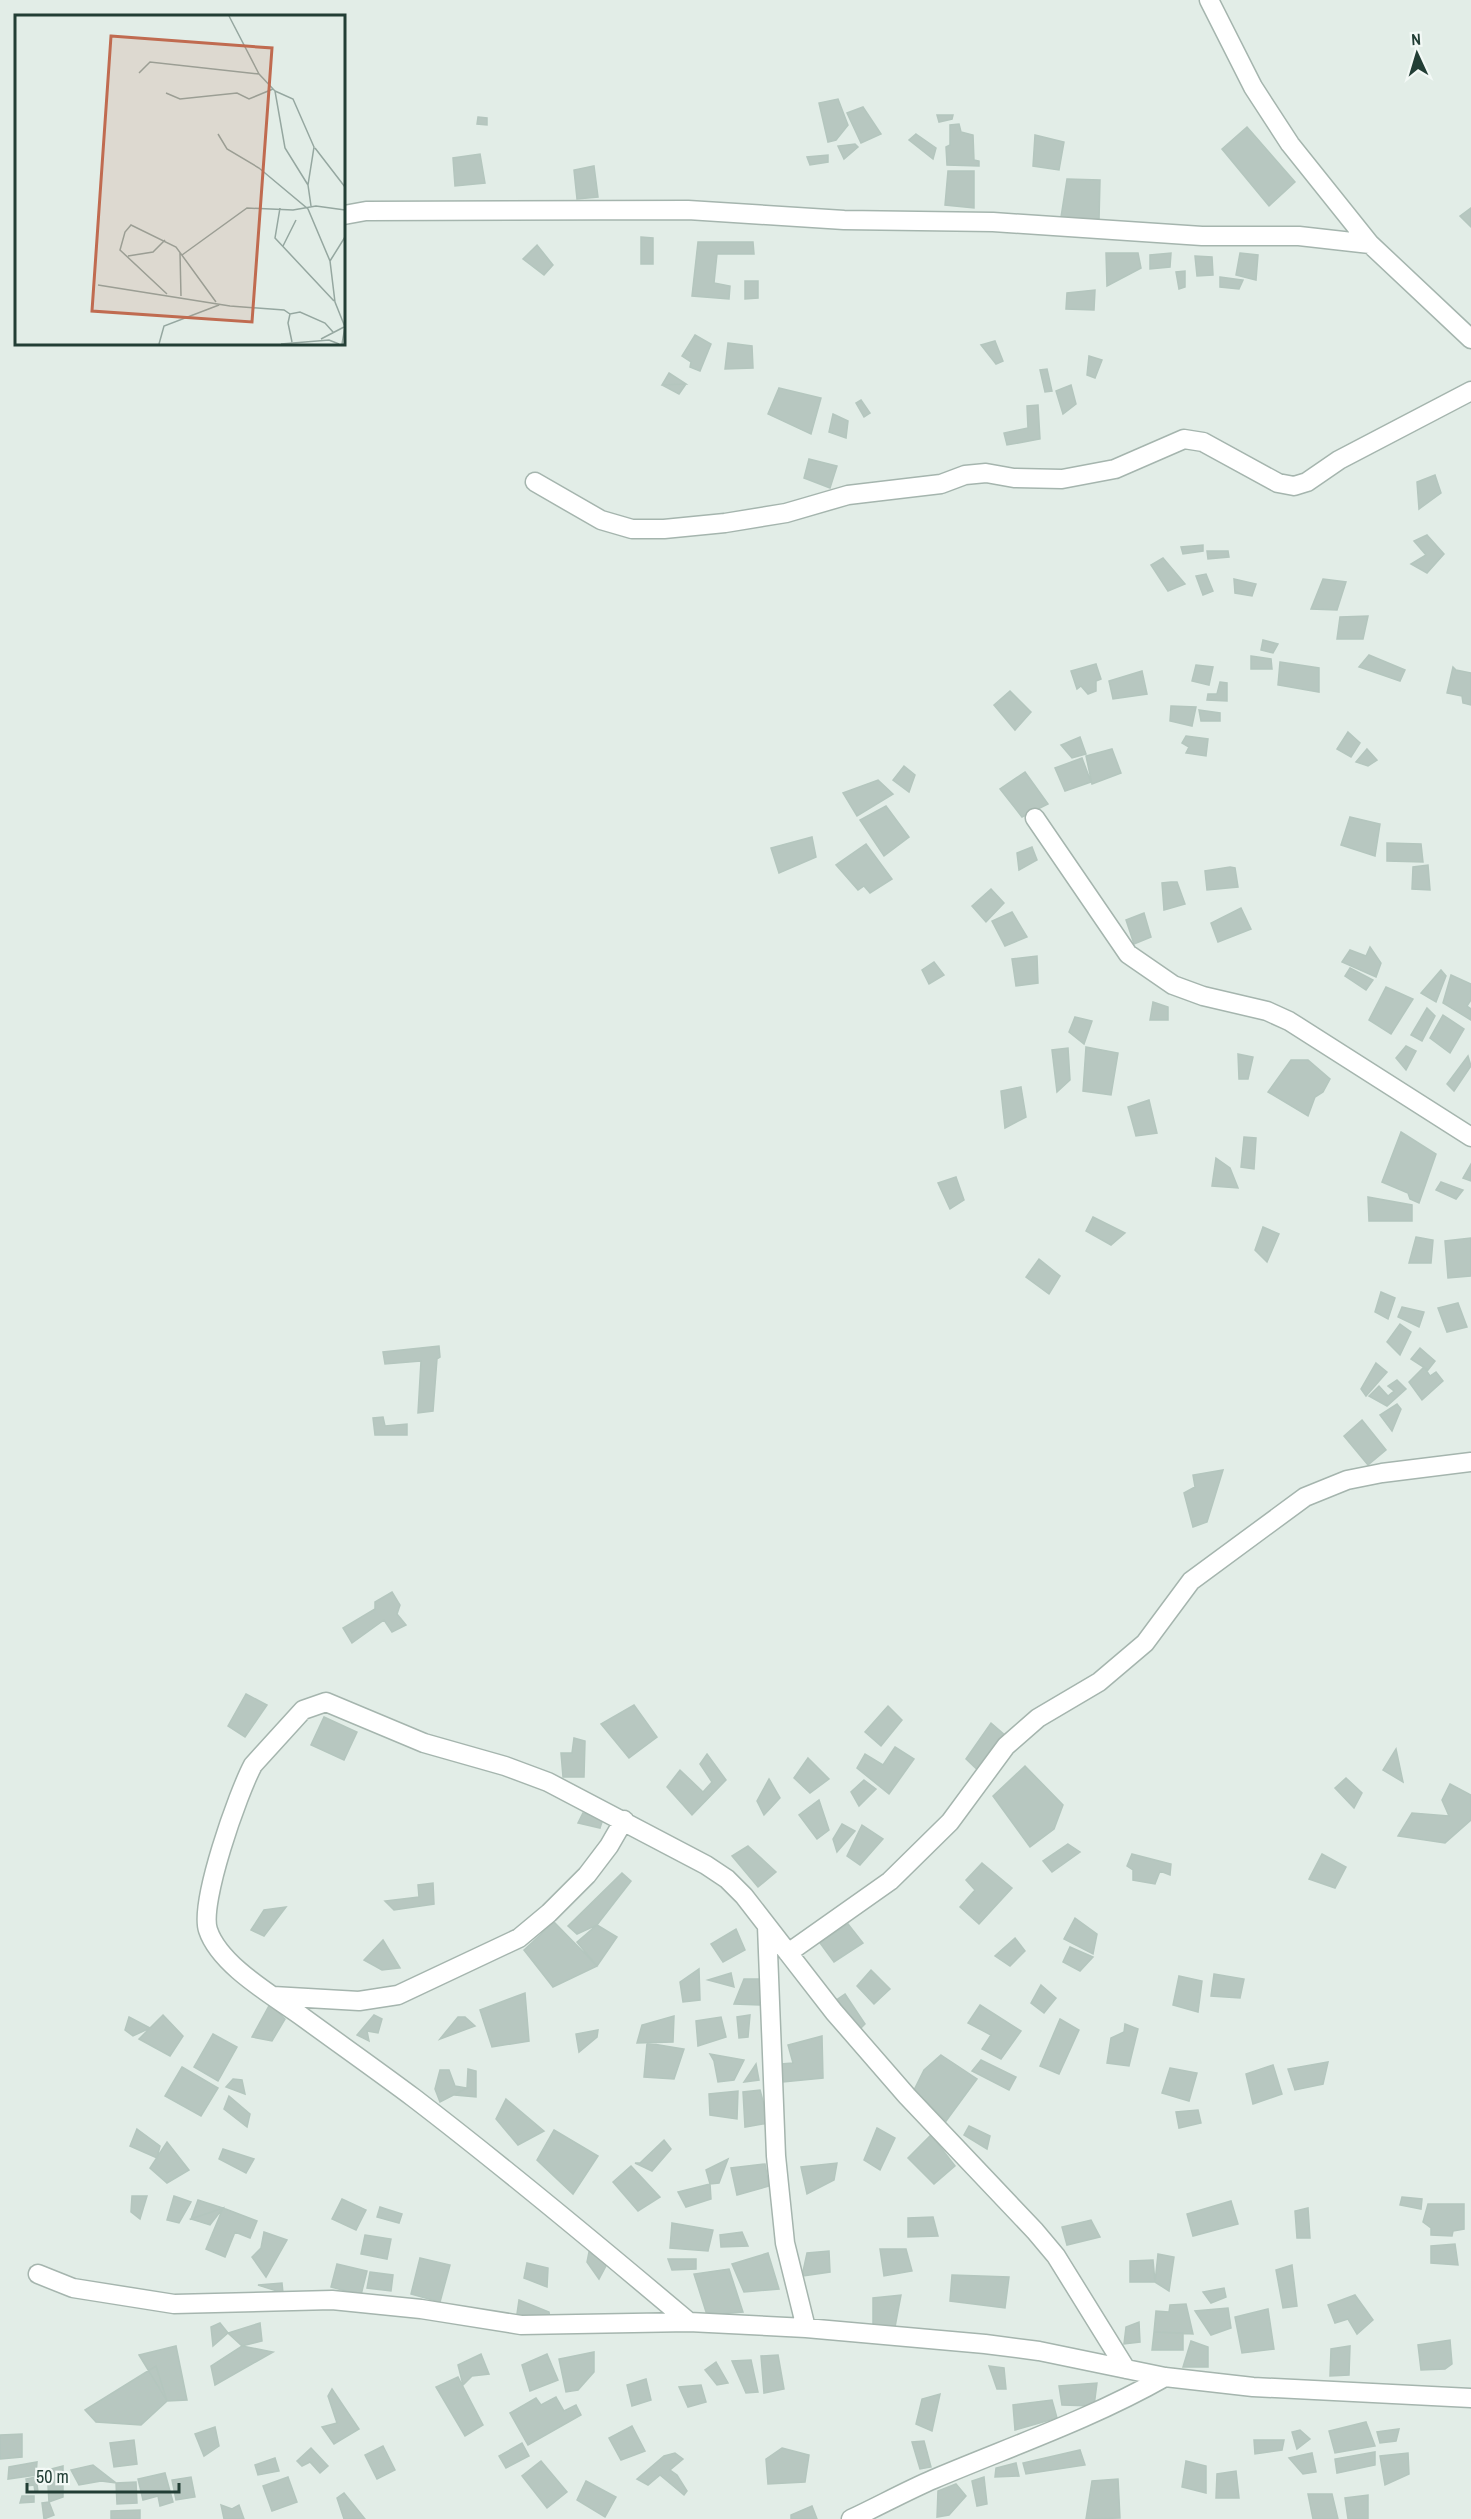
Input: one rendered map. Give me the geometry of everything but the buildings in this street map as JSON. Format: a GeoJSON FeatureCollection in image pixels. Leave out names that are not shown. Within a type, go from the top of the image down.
{"type":"FeatureCollection","features":[{"type":"Feature","properties":{"kind":"street"},"geometry":{"type":"LineString","coordinates":[[1209,0],[1253,87],[1290,144],[1370,244],[1471,339]]}},
{"type":"Feature","properties":{"kind":"street"},"geometry":{"type":"LineString","coordinates":[[345,215],[366,210],[688,210],[844,220],[993,222],[1202,236],[1299,236],[1370,244]]}},
{"type":"Feature","properties":{"kind":"street"},"geometry":{"type":"LineString","coordinates":[[535,482],[601,520],[632,529],[725,523],[786,513],[848,495],[941,484],[965,475],[986,473],[1014,478],[1062,478],[1115,468],[1184,439],[1203,442],[1278,483],[1294,486],[1307,482],[1347,455],[1471,391]]}},
{"type":"Feature","properties":{"kind":"street"},"geometry":{"type":"LineString","coordinates":[[1035,818],[1128,954],[1173,985],[1203,996],[1267,1011],[1289,1021],[1471,1137]]}},
{"type":"Feature","properties":{"kind":"street"},"geometry":{"type":"LineString","coordinates":[[788,1953],[890,1881],[950,1822],[1006,1746],[1038,1719],[1099,1682],[1137,1650],[1172,1610],[1191,1581],[1305,1497],[1347,1480],[1382,1473],[1471,1462]]}},
{"type":"Feature","properties":{"kind":"street"},"geometry":{"type":"LineString","coordinates":[[689,2322],[562,2214],[413,2097],[243,1973],[215,1946],[207,1928],[207,1905],[228,1829],[253,1765],[303,1710],[326,1702],[424,1743],[506,1766],[548,1782],[624,1820],[727,1879],[834,2012],[907,2096],[1056,2256],[1126,2369]]}},
{"type":"Feature","properties":{"kind":"street"},"geometry":{"type":"LineString","coordinates":[[273,1996],[358,2001],[398,1995],[519,1938],[549,1913],[587,1875],[624,1820]]}},
{"type":"Feature","properties":{"kind":"street"},"geometry":{"type":"LineString","coordinates":[[767,1926],[776,2156],[785,2243],[806,2328]]}},
{"type":"Feature","properties":{"kind":"street"},"geometry":{"type":"LineString","coordinates":[[38,2274],[73,2288],[174,2304],[332,2300],[421,2309],[520,2325],[689,2322],[806,2328],[986,2344],[1165,2377],[1253,2387],[1471,2398]]}},
{"type":"Feature","properties":{"kind":"street"},"geometry":{"type":"LineString","coordinates":[[851,2519],[933,2480],[1041,2438],[1127,2399],[1165,2377]]}}]}
